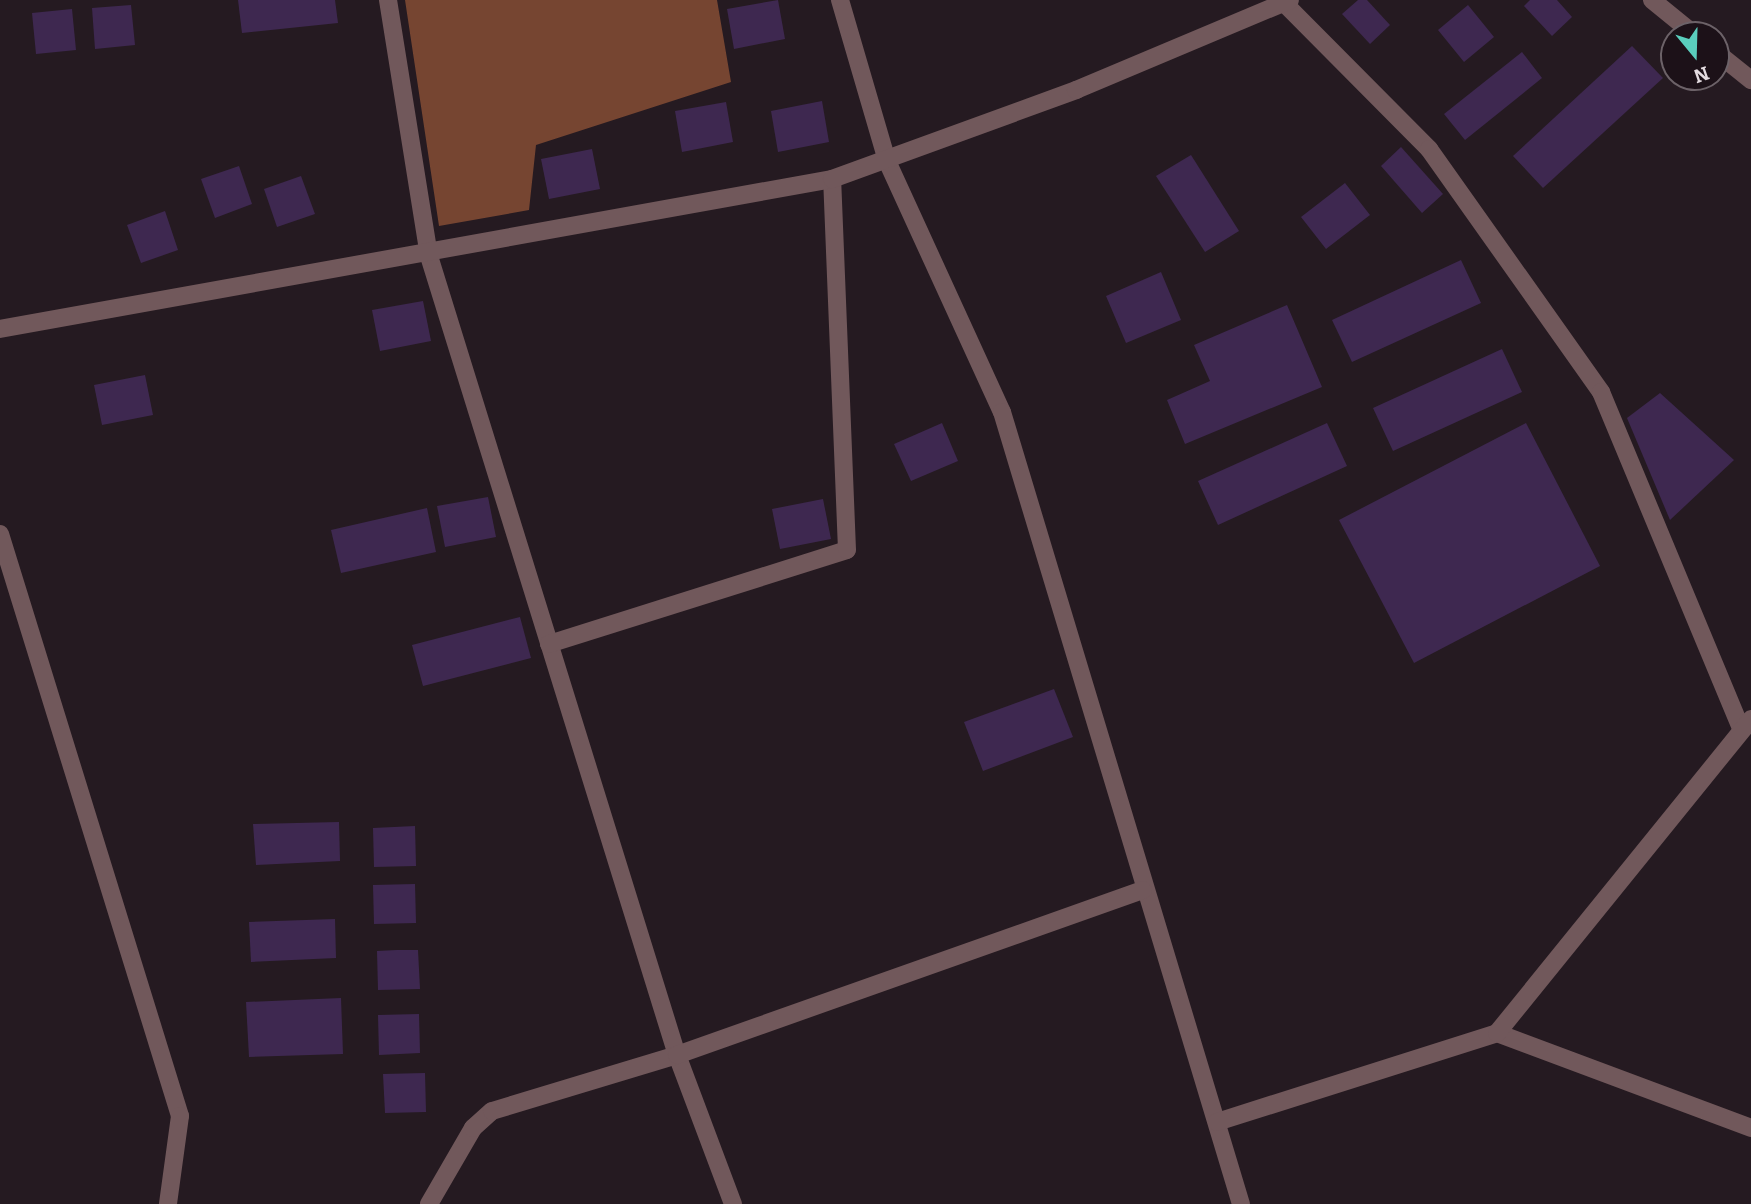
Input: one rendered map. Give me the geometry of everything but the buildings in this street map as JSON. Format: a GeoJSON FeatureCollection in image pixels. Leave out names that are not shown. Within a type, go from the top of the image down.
{"type":"FeatureCollection","features":[{"type":"Feature","properties":{"kind":"street"},"geometry":{"type":"LineString","coordinates":[[388,0],[429,256],[677,1055],[733,1204]]}},
{"type":"Feature","properties":{"kind":"street"},"geometry":{"type":"LineString","coordinates":[[839,0],[887,161],[1002,412],[1143,890],[1241,1204]]}},
{"type":"Feature","properties":{"kind":"street"},"geometry":{"type":"LineString","coordinates":[[1652,0],[1678,21]]}},
{"type":"Feature","properties":{"kind":"street"},"geometry":{"type":"LineString","coordinates":[[0,329],[429,256],[832,179],[887,161],[1287,2],[1429,149],[1601,392],[1746,724],[1497,1033],[1217,1122]]}},
{"type":"Feature","properties":{"kind":"street"},"geometry":{"type":"LineString","coordinates":[[1730,63],[1751,80]]}},
{"type":"Feature","properties":{"kind":"street"},"geometry":{"type":"LineString","coordinates":[[549,645],[847,550],[832,179]]}},
{"type":"Feature","properties":{"kind":"street"},"geometry":{"type":"LineString","coordinates":[[0,534],[180,1116],[168,1204]]}},
{"type":"Feature","properties":{"kind":"street"},"geometry":{"type":"LineString","coordinates":[[429,1204],[473,1128],[492,1111],[677,1055],[1143,890]]}},
{"type":"Feature","properties":{"kind":"street"},"geometry":{"type":"LineString","coordinates":[[1497,1033],[1751,1128]]}},
{"type":"Feature","properties":{"kind":"shaded area"},"geometry":{"type":"Polygon","coordinates":[[[405,0],[717,0],[731,82],[536,145],[529,210],[439,226],[405,0]]]}}]}
